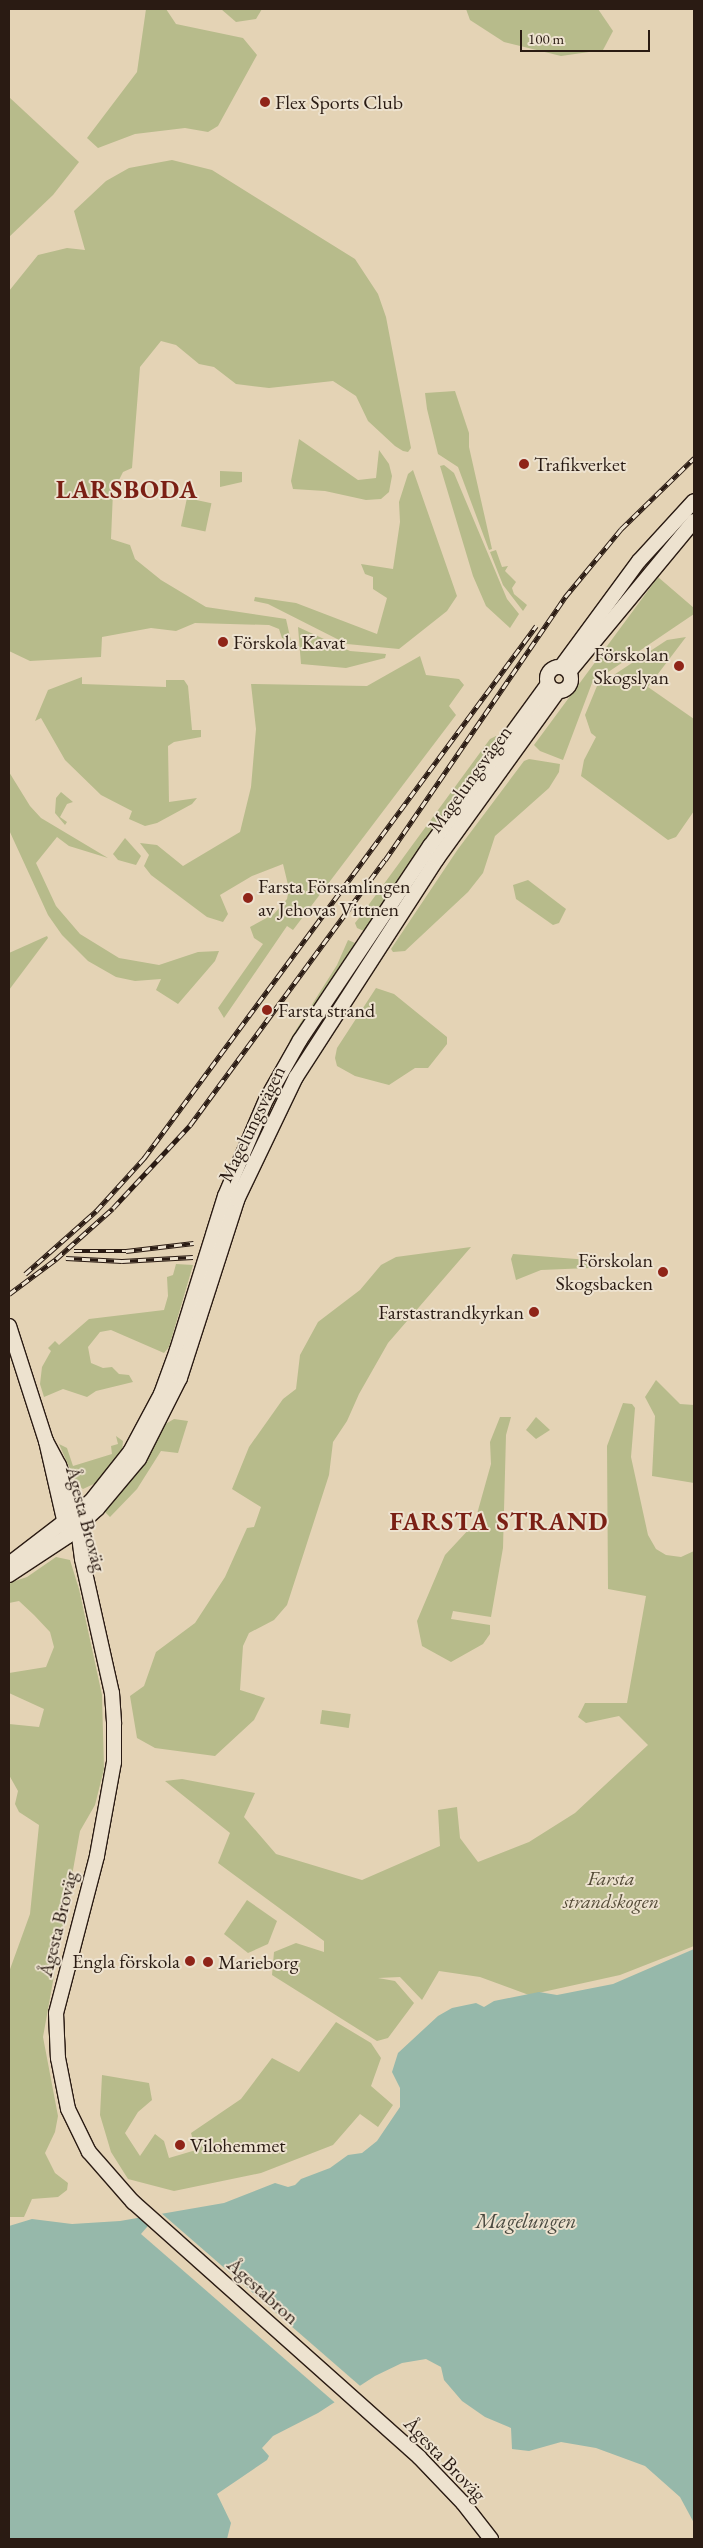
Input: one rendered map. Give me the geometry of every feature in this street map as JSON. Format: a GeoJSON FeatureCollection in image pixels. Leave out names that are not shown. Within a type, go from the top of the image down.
{"type":"FeatureCollection","features":[{"type":"Feature","properties":{"kind":"main road","name":"Magelungsvägen"},"geometry":{"type":"LineString","coordinates":[[9,1564],[72,1525],[113,1477],[138,1439],[161,1394],[177,1350],[225,1196],[246,1142],[292,1052],[457,807],[553,687],[569,685],[565,670],[639,561],[694,501]]}},
{"type":"Feature","properties":{"kind":"main road","name":"Magelungsvägen"},"geometry":{"type":"LineString","coordinates":[[9,1575],[72,1525],[133,1467],[167,1408],[189,1354],[238,1200],[307,1059],[437,859],[553,687],[549,673],[565,670],[694,521]]}},
{"type":"Feature","properties":{"kind":"main road"},"geometry":{"type":"LineString","coordinates":[[292,1052],[307,1059]]}},
{"type":"Feature","properties":{"kind":"main road","name":"Ågesta Broväg"},"geometry":{"type":"LineString","coordinates":[[9,1326],[72,1525],[112,1693],[115,1754],[97,1856],[56,2013],[56,2036],[68,2109],[89,2152],[133,2202]]}},
{"type":"Feature","properties":{"kind":"main road","name":"Ågestabron"},"geometry":{"type":"LineString","coordinates":[[133,2202],[367,2410]]}},
{"type":"Feature","properties":{"kind":"main road","name":"Ågesta Broväg"},"geometry":{"type":"LineString","coordinates":[[367,2410],[442,2479],[491,2539]]}},
{"type":"Feature","properties":{"kind":"green space"},"geometry":{"type":"Polygon","coordinates":[[[146,9],[166,9],[176,24],[243,38],[257,55],[218,126],[208,132],[185,128],[135,134],[98,148],[87,138],[137,72],[146,9]]]}},
{"type":"Feature","properties":{"kind":"green space"},"geometry":{"type":"Polygon","coordinates":[[[221,9],[262,9],[256,19],[236,22],[221,9]]]}},
{"type":"Feature","properties":{"kind":"green space"},"geometry":{"type":"Polygon","coordinates":[[[466,9],[598,9],[613,31],[603,50],[561,56],[504,42],[470,20],[466,9]]]}},
{"type":"Feature","properties":{"kind":"green space"},"geometry":{"type":"Polygon","coordinates":[[[9,97],[79,162],[53,195],[9,237],[9,97]]]}},
{"type":"Feature","properties":{"kind":"green space"},"geometry":{"type":"Polygon","coordinates":[[[172,160],[212,170],[355,259],[378,294],[386,317],[411,448],[408,452],[395,446],[368,421],[356,396],[333,381],[269,388],[236,384],[214,367],[199,364],[176,345],[161,341],[140,367],[132,468],[123,472],[113,492],[111,539],[130,545],[135,559],[161,580],[206,607],[286,619],[291,641],[282,638],[279,629],[269,625],[195,623],[176,631],[151,628],[102,637],[101,657],[30,661],[9,651],[9,291],[38,255],[67,248],[85,250],[74,211],[106,181],[129,168],[172,160]]]}},
{"type":"Feature","properties":{"kind":"green space"},"geometry":{"type":"Polygon","coordinates":[[[455,391],[469,433],[469,447],[492,549],[489,550],[458,467],[438,454],[427,409],[425,393],[455,391]]]}},
{"type":"Feature","properties":{"kind":"green space"},"geometry":{"type":"Polygon","coordinates":[[[299,439],[358,480],[376,478],[379,450],[389,464],[392,476],[389,492],[381,499],[366,500],[325,491],[293,489],[291,481],[299,439]]]}},
{"type":"Feature","properties":{"kind":"green space"},"geometry":{"type":"Polygon","coordinates":[[[444,465],[454,473],[507,599],[519,614],[510,628],[486,606],[473,576],[440,466],[444,465]]]}},
{"type":"Feature","properties":{"kind":"green space"},"geometry":{"type":"Polygon","coordinates":[[[413,470],[457,596],[447,611],[399,649],[347,644],[268,604],[254,601],[255,597],[296,603],[377,634],[387,598],[373,589],[373,577],[365,574],[361,564],[393,569],[400,522],[399,502],[408,474],[413,470]]]}},
{"type":"Feature","properties":{"kind":"green space"},"geometry":{"type":"Polygon","coordinates":[[[220,471],[242,472],[242,482],[220,487],[220,471]]]}},
{"type":"Feature","properties":{"kind":"green space"},"geometry":{"type":"Polygon","coordinates":[[[187,498],[211,503],[205,532],[181,526],[187,498]]]}},
{"type":"Feature","properties":{"kind":"green space"},"geometry":{"type":"Polygon","coordinates":[[[496,550],[502,567],[508,566],[505,571],[516,582],[512,588],[514,594],[527,605],[523,611],[503,585],[490,552],[496,550]]]}},
{"type":"Feature","properties":{"kind":"green space"},"geometry":{"type":"Polygon","coordinates":[[[658,577],[694,608],[694,614],[592,683],[563,760],[540,751],[534,745],[658,577]]]}},
{"type":"Feature","properties":{"kind":"green space"},"geometry":{"type":"Polygon","coordinates":[[[298,627],[350,651],[386,654],[385,658],[346,668],[301,664],[298,627]]]}},
{"type":"Feature","properties":{"kind":"green space"},"geometry":{"type":"Polygon","coordinates":[[[686,637],[648,687],[694,719],[694,811],[676,837],[668,840],[581,776],[584,760],[596,737],[591,733],[585,715],[597,686],[667,640],[686,637]]]}},
{"type":"Feature","properties":{"kind":"green space"},"geometry":{"type":"Polygon","coordinates":[[[420,656],[426,675],[459,679],[464,685],[449,706],[456,715],[293,930],[287,926],[224,1018],[218,1008],[263,944],[254,938],[250,927],[274,914],[287,899],[289,889],[283,864],[252,876],[220,895],[228,914],[223,922],[207,917],[151,875],[144,866],[149,855],[140,843],[157,845],[183,866],[240,832],[251,787],[256,729],[251,684],[367,686],[420,656]]]}},
{"type":"Feature","properties":{"kind":"green space"},"geometry":{"type":"Polygon","coordinates":[[[82,677],[82,684],[166,687],[166,680],[184,680],[188,686],[192,730],[201,730],[201,737],[174,742],[168,746],[169,802],[197,798],[192,804],[157,823],[145,826],[129,819],[132,811],[101,795],[65,760],[41,718],[35,721],[48,690],[82,677]]]}},
{"type":"Feature","properties":{"kind":"green space"},"geometry":{"type":"Polygon","coordinates":[[[496,736],[499,738],[364,931],[357,928],[355,923],[490,739],[496,736]]]}},
{"type":"Feature","properties":{"kind":"green space"},"geometry":{"type":"Polygon","coordinates":[[[529,759],[560,764],[559,772],[549,788],[495,836],[483,873],[468,892],[405,951],[393,952],[391,949],[458,849],[524,761],[529,759]]]}},
{"type":"Feature","properties":{"kind":"green space"},"geometry":{"type":"Polygon","coordinates":[[[9,772],[30,806],[41,818],[108,858],[69,846],[57,837],[36,863],[56,906],[80,934],[119,958],[159,965],[198,952],[219,951],[215,961],[178,1004],[156,990],[161,979],[135,981],[116,977],[88,961],[62,935],[48,915],[9,830],[9,772]]]}},
{"type":"Feature","properties":{"kind":"green space"},"geometry":{"type":"Polygon","coordinates":[[[61,792],[73,802],[67,804],[60,817],[67,822],[65,825],[55,813],[56,798],[61,792]]]}},
{"type":"Feature","properties":{"kind":"green space"},"geometry":{"type":"Polygon","coordinates":[[[125,838],[141,856],[136,865],[118,860],[113,854],[125,838]]]}},
{"type":"Feature","properties":{"kind":"green space"},"geometry":{"type":"Polygon","coordinates":[[[528,880],[566,909],[559,923],[553,925],[516,899],[513,885],[528,880]]]}},
{"type":"Feature","properties":{"kind":"green space"},"geometry":{"type":"Polygon","coordinates":[[[47,936],[48,938],[9,990],[9,953],[47,936]]]}},
{"type":"Feature","properties":{"kind":"green space"},"geometry":{"type":"Polygon","coordinates":[[[348,940],[355,943],[293,1040],[289,1041],[337,965],[348,940]]]}},
{"type":"Feature","properties":{"kind":"green space"},"geometry":{"type":"Polygon","coordinates":[[[376,988],[394,994],[447,1037],[447,1044],[428,1068],[415,1068],[389,1085],[355,1076],[337,1066],[335,1058],[337,1048],[376,988]]]}},
{"type":"Feature","properties":{"kind":"green space"},"geometry":{"type":"Polygon","coordinates":[[[471,1247],[388,1343],[359,1394],[347,1421],[333,1442],[329,1475],[287,1605],[274,1620],[249,1633],[243,1646],[240,1690],[265,1698],[254,1720],[215,1756],[155,1748],[137,1738],[130,1696],[144,1686],[156,1652],[195,1623],[225,1577],[247,1528],[254,1527],[261,1507],[232,1489],[249,1447],[283,1399],[296,1389],[300,1355],[318,1322],[360,1290],[381,1265],[396,1257],[471,1247]]]}},
{"type":"Feature","properties":{"kind":"green space"},"geometry":{"type":"Polygon","coordinates":[[[513,1254],[589,1260],[591,1263],[589,1268],[541,1270],[516,1280],[511,1259],[513,1254]]]}},
{"type":"Feature","properties":{"kind":"green space"},"geometry":{"type":"Polygon","coordinates":[[[176,1264],[193,1265],[169,1347],[164,1353],[111,1330],[100,1332],[88,1347],[91,1363],[103,1368],[112,1367],[119,1374],[129,1375],[133,1382],[96,1391],[87,1397],[63,1389],[44,1397],[40,1384],[42,1367],[51,1351],[48,1348],[55,1341],[59,1345],[89,1319],[164,1310],[168,1296],[167,1277],[173,1275],[176,1264]]]}},
{"type":"Feature","properties":{"kind":"green space"},"geometry":{"type":"Polygon","coordinates":[[[656,1380],[680,1404],[694,1405],[694,1483],[652,1476],[655,1416],[645,1397],[656,1380]]]}},
{"type":"Feature","properties":{"kind":"green space","name":"Farsta strandskogen"},"geometry":{"type":"Polygon","coordinates":[[[623,1403],[632,1404],[635,1408],[631,1457],[648,1535],[656,1549],[666,1555],[681,1557],[694,1551],[694,1946],[620,1975],[529,1995],[480,1977],[439,1971],[422,2000],[400,1977],[378,1978],[395,1981],[414,2003],[388,2038],[377,2041],[272,1975],[274,1952],[296,1943],[324,1952],[324,1941],[218,1863],[230,1833],[165,1781],[182,1779],[255,1793],[244,1817],[276,1854],[362,1880],[440,1846],[438,1810],[457,1807],[460,1838],[478,1862],[529,1842],[575,1813],[648,1745],[619,1716],[586,1723],[578,1717],[585,1703],[627,1703],[646,1596],[608,1589],[607,1446],[623,1403]]]}},
{"type":"Feature","properties":{"kind":"green space"},"geometry":{"type":"Polygon","coordinates":[[[500,1417],[511,1417],[506,1435],[503,1548],[491,1617],[453,1611],[451,1619],[490,1625],[490,1634],[483,1644],[451,1662],[422,1646],[417,1621],[445,1555],[471,1527],[477,1514],[491,1464],[490,1442],[500,1417]]]}},
{"type":"Feature","properties":{"kind":"green space"},"geometry":{"type":"Polygon","coordinates":[[[536,1417],[550,1430],[536,1439],[526,1430],[536,1417]]]}},
{"type":"Feature","properties":{"kind":"green space"},"geometry":{"type":"Polygon","coordinates":[[[174,1419],[188,1421],[178,1453],[161,1451],[137,1489],[110,1517],[103,1510],[162,1426],[174,1419]]]}},
{"type":"Feature","properties":{"kind":"green space"},"geometry":{"type":"Polygon","coordinates":[[[116,1436],[123,1441],[122,1451],[98,1482],[83,1489],[77,1485],[59,1444],[67,1448],[73,1466],[112,1454],[111,1446],[118,1444],[116,1436]]]}},
{"type":"Feature","properties":{"kind":"green space"},"geometry":{"type":"Polygon","coordinates":[[[56,1557],[70,1560],[79,1589],[102,1695],[104,1769],[95,1805],[80,1831],[43,2037],[58,2116],[55,2132],[45,2153],[55,2173],[68,2183],[67,2190],[58,2197],[32,2199],[24,2217],[9,2217],[9,1972],[30,1914],[39,1825],[19,1812],[15,1804],[18,1791],[9,1775],[9,1724],[39,1727],[44,1709],[9,1693],[9,1673],[46,1667],[54,1647],[50,1632],[34,1615],[19,1601],[9,1603],[9,1583],[27,1577],[56,1557]]]}},
{"type":"Feature","properties":{"kind":"green space"},"geometry":{"type":"Polygon","coordinates":[[[322,1710],[351,1714],[349,1728],[320,1724],[322,1710]]]}},
{"type":"Feature","properties":{"kind":"green space"},"geometry":{"type":"Polygon","coordinates":[[[247,1900],[277,1921],[268,1944],[248,1953],[224,1934],[247,1900]]]}},
{"type":"Feature","properties":{"kind":"green space"},"geometry":{"type":"Polygon","coordinates":[[[336,2022],[371,2043],[381,2058],[371,2086],[393,2105],[378,2127],[360,2114],[333,2145],[261,2173],[174,2191],[128,2179],[111,2152],[100,2115],[102,2075],[149,2083],[152,2100],[138,2112],[125,2133],[140,2156],[155,2134],[164,2141],[169,2158],[196,2150],[191,2133],[241,2099],[272,2058],[299,2072],[336,2022]]]}},
{"type":"Feature","properties":{"kind":"water","name":"Magelungen"},"geometry":{"type":"Polygon","coordinates":[[[694,1949],[694,2523],[680,2497],[645,2466],[596,2448],[561,2442],[529,2451],[512,2449],[511,2428],[485,2417],[462,2401],[444,2380],[441,2367],[426,2359],[402,2363],[375,2376],[318,2413],[273,2436],[262,2448],[269,2456],[267,2460],[217,2494],[231,2523],[227,2539],[9,2539],[9,2226],[32,2219],[72,2224],[120,2221],[224,2203],[275,2183],[288,2187],[295,2185],[301,2179],[330,2168],[348,2155],[362,2153],[377,2141],[400,2107],[400,2088],[392,2072],[398,2053],[438,2016],[452,2008],[476,2003],[484,2007],[494,2001],[539,1992],[557,1995],[613,1984],[694,1949]]]}},
{"type":"Feature","properties":{"kind":"pier"},"geometry":{"type":"Polygon","coordinates":[[[160,2212],[361,2387],[342,2408],[141,2234],[160,2212]]]}},
{"type":"Feature","properties":{"kind":"railway"},"geometry":{"type":"LineString","coordinates":[[9,1294],[56,1259],[113,1208],[190,1125],[385,860],[565,597],[621,529],[694,458]]}},
{"type":"Feature","properties":{"kind":"railway"},"geometry":{"type":"LineString","coordinates":[[25,1274],[96,1211],[144,1158],[536,626]]}},
{"type":"Feature","properties":{"kind":"railway"},"geometry":{"type":"LineString","coordinates":[[74,1251],[126,1251],[194,1243]]}},
{"type":"Feature","properties":{"kind":"railway"},"geometry":{"type":"LineString","coordinates":[[66,1258],[122,1261],[193,1257]]}},
{"type":"Feature","properties":{"kind":"place","name":"Flex Sports Club"},"geometry":{"type":"Point","coordinates":[265,102]}},
{"type":"Feature","properties":{"kind":"place","name":"Trafikverket"},"geometry":{"type":"Point","coordinates":[524,464]}},
{"type":"Feature","properties":{"kind":"place","name":"Förskola Kavat"},"geometry":{"type":"Point","coordinates":[223,642]}},
{"type":"Feature","properties":{"kind":"place","name":"Förskolan Skogslyan"},"geometry":{"type":"Point","coordinates":[679,666]}},
{"type":"Feature","properties":{"kind":"place","name":"Farsta Församlingen av Jehovas Vittnen"},"geometry":{"type":"Point","coordinates":[248,898]}},
{"type":"Feature","properties":{"kind":"place","name":"Farsta strand"},"geometry":{"type":"Point","coordinates":[267,1010]}},
{"type":"Feature","properties":{"kind":"place","name":"Förskolan Skogsbacken"},"geometry":{"type":"Point","coordinates":[663,1272]}},
{"type":"Feature","properties":{"kind":"place","name":"Farstastrandkyrkan"},"geometry":{"type":"Point","coordinates":[534,1312]}},
{"type":"Feature","properties":{"kind":"place","name":"Engla förskola"},"geometry":{"type":"Point","coordinates":[190,1961]}},
{"type":"Feature","properties":{"kind":"place","name":"Marieborg"},"geometry":{"type":"Point","coordinates":[208,1962]}},
{"type":"Feature","properties":{"kind":"place","name":"Vilohemmet"},"geometry":{"type":"Point","coordinates":[180,2145]}},
{"type":"Feature","properties":{"kind":"district","name":"LARSBODA"},"geometry":{"type":"Point","coordinates":[127,489]}},
{"type":"Feature","properties":{"kind":"district","name":"FARSTA STRAND"},"geometry":{"type":"Point","coordinates":[499,1521]}}]}
